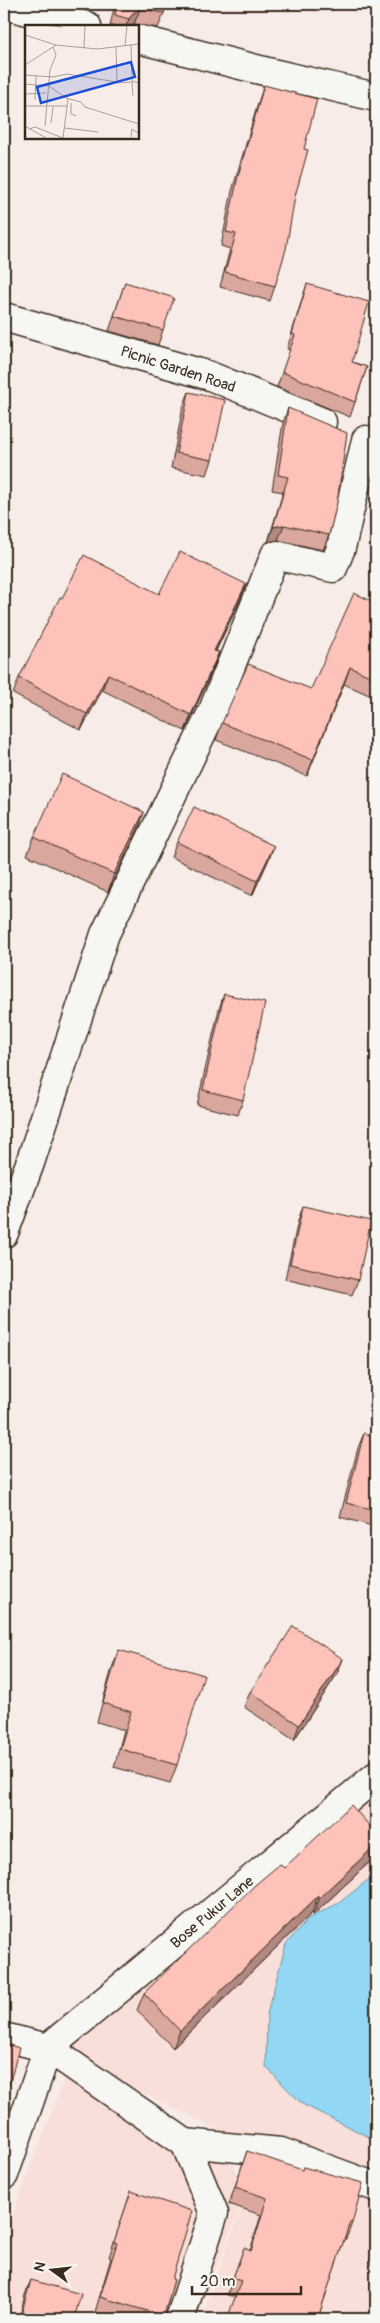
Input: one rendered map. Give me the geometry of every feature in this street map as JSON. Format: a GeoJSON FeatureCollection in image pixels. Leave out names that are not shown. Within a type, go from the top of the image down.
{"type":"FeatureCollection","features":[{"type":"Feature","properties":{"kind":"street"},"geometry":{"type":"LineString","coordinates":[[4,5],[83,25]]}},
{"type":"Feature","properties":{"kind":"street"},"geometry":{"type":"LineString","coordinates":[[139,39],[376,97]]}},
{"type":"Feature","properties":{"kind":"street","name":"Picnic Garden Road"},"geometry":{"type":"LineString","coordinates":[[4,317],[210,376],[371,443]]}},
{"type":"Feature","properties":{"kind":"street"},"geometry":{"type":"LineString","coordinates":[[4,1233],[30,1163],[105,934],[214,708],[275,555],[333,568],[341,548],[371,443]]}},
{"type":"Feature","properties":{"kind":"street","name":"Bose Pukur Lane"},"geometry":{"type":"LineString","coordinates":[[48,2048],[376,1776]]}},
{"type":"Feature","properties":{"kind":"street"},"geometry":{"type":"LineString","coordinates":[[4,2037],[48,2048],[185,2143],[281,2152],[376,2187]]}},
{"type":"Feature","properties":{"kind":"street"},"geometry":{"type":"LineString","coordinates":[[4,2175],[48,2048]]}},
{"type":"Feature","properties":{"kind":"street"},"geometry":{"type":"LineString","coordinates":[[180,2319],[214,2213],[185,2143]]}},
{"type":"Feature","properties":{"kind":"shaded area"},"geometry":{"type":"Polygon","coordinates":[[[376,1791],[376,2319],[201,2319],[253,2174],[237,2139],[61,2053],[376,1791]]]}},
{"type":"Feature","properties":{"kind":"shaded area"},"geometry":{"type":"Polygon","coordinates":[[[69,2066],[232,2152],[242,2202],[197,2319],[4,2319],[4,2237],[69,2066]]]}},
{"type":"Feature","properties":{"kind":"water"},"geometry":{"type":"Polygon","coordinates":[[[373,1876],[376,1877],[376,2137],[369,2137],[302,2104],[266,2067],[267,2014],[286,1944],[309,1918],[339,1903],[373,1876]]]}},
{"type":"Feature","properties":{"kind":"building"},"geometry":{"type":"Polygon","coordinates":[[[117,4],[166,4],[164,13],[140,9],[133,13],[129,19],[115,15],[117,4]]]}},
{"type":"Feature","properties":{"kind":"building"},"geometry":{"type":"Polygon","coordinates":[[[264,85],[317,99],[304,149],[308,150],[295,196],[286,249],[275,286],[225,272],[236,234],[226,232],[238,176],[264,85]]]}},
{"type":"Feature","properties":{"kind":"building"},"geometry":{"type":"Polygon","coordinates":[[[125,282],[174,298],[163,330],[114,316],[125,282]]]}},
{"type":"Feature","properties":{"kind":"building"},"geometry":{"type":"Polygon","coordinates":[[[307,284],[369,302],[352,362],[367,367],[355,402],[282,372],[295,335],[292,334],[307,284]]]}},
{"type":"Feature","properties":{"kind":"building"},"geometry":{"type":"Polygon","coordinates":[[[189,392],[225,400],[212,460],[176,453],[189,392]]]}},
{"type":"Feature","properties":{"kind":"building"},"geometry":{"type":"Polygon","coordinates":[[[288,408],[347,433],[337,503],[329,535],[284,525],[273,527],[288,477],[278,475],[288,408]]]}},
{"type":"Feature","properties":{"kind":"building"},"geometry":{"type":"Polygon","coordinates":[[[180,552],[246,584],[214,651],[219,652],[191,715],[108,674],[87,714],[19,678],[60,597],[62,598],[84,555],[159,594],[180,552]]]}},
{"type":"Feature","properties":{"kind":"building"},"geometry":{"type":"Polygon","coordinates":[[[354,593],[376,603],[376,679],[350,667],[313,760],[222,723],[248,664],[311,689],[354,593]]]}},
{"type":"Feature","properties":{"kind":"building"},"geometry":{"type":"Polygon","coordinates":[[[62,774],[144,812],[114,874],[34,837],[62,774]]]}},
{"type":"Feature","properties":{"kind":"building"},"geometry":{"type":"Polygon","coordinates":[[[194,807],[274,846],[257,881],[177,842],[194,807]]]}},
{"type":"Feature","properties":{"kind":"building"},"geometry":{"type":"Polygon","coordinates":[[[224,994],[265,1003],[243,1100],[203,1090],[224,994]]]}},
{"type":"Feature","properties":{"kind":"building"},"geometry":{"type":"Polygon","coordinates":[[[303,1206],[371,1221],[358,1280],[290,1264],[303,1206]]]}},
{"type":"Feature","properties":{"kind":"building"},"geometry":{"type":"Polygon","coordinates":[[[376,1431],[376,1510],[346,1503],[364,1433],[374,1436],[376,1431]]]}},
{"type":"Feature","properties":{"kind":"building"},"geometry":{"type":"Polygon","coordinates":[[[293,1626],[343,1659],[299,1725],[250,1692],[293,1626]]]}},
{"type":"Feature","properties":{"kind":"building"},"geometry":{"type":"Polygon","coordinates":[[[119,1650],[204,1675],[177,1765],[120,1749],[131,1712],[103,1703],[119,1650]]]}},
{"type":"Feature","properties":{"kind":"building"},"geometry":{"type":"Polygon","coordinates":[[[351,1805],[376,1833],[376,1845],[320,1897],[318,1896],[180,2031],[144,1993],[255,1885],[280,1864],[284,1868],[351,1805]]]}},
{"type":"Feature","properties":{"kind":"building"},"geometry":{"type":"Polygon","coordinates":[[[4,2043],[19,2048],[4,2104],[4,2043]]]}},
{"type":"Feature","properties":{"kind":"building"},"geometry":{"type":"Polygon","coordinates":[[[247,2151],[302,2170],[303,2167],[363,2183],[352,2223],[350,2222],[318,2318],[322,2319],[227,2319],[241,2281],[233,2278],[244,2248],[251,2251],[267,2198],[235,2187],[247,2151]]]}},
{"type":"Feature","properties":{"kind":"building"},"geometry":{"type":"Polygon","coordinates":[[[131,2191],[192,2211],[172,2279],[174,2280],[164,2316],[100,2297],[117,2243],[114,2242],[131,2191]]]}},
{"type":"Feature","properties":{"kind":"building"},"geometry":{"type":"Polygon","coordinates":[[[31,2280],[81,2294],[74,2319],[20,2318],[31,2280]]]}}]}
